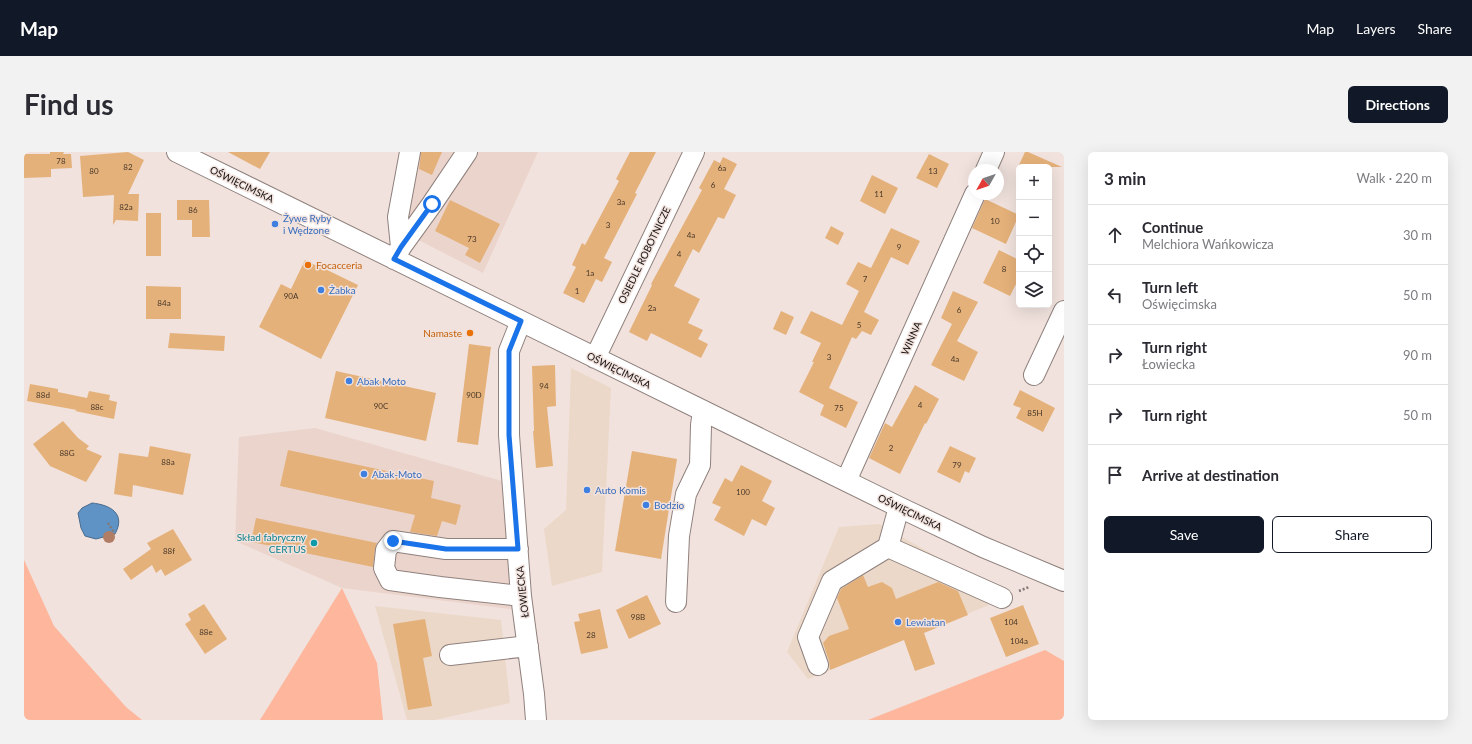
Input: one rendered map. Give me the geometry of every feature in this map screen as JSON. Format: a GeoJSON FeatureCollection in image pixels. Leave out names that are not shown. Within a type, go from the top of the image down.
{"type":"FeatureCollection","features":[{"type":"Feature","properties":{"kind":"street","name":"OŚWIĘCIMSKA"},"geometry":{"type":"LineString","coordinates":[[177,152],[398,253],[521,321],[983,548],[1064,581]]}},
{"type":"Feature","properties":{"kind":"street"},"geometry":{"type":"LineString","coordinates":[[398,253],[398,217],[410,152]]}},
{"type":"Feature","properties":{"kind":"street"},"geometry":{"type":"LineString","coordinates":[[398,253],[467,152]]}},
{"type":"Feature","properties":{"kind":"street","name":"OSIEDLE ROBOTNICZE"},"geometry":{"type":"LineString","coordinates":[[595,358],[694,152]]}},
{"type":"Feature","properties":{"kind":"street"},"geometry":{"type":"LineString","coordinates":[[989,164],[994,152]]}},
{"type":"Feature","properties":{"kind":"street","name":"WINNA"},"geometry":{"type":"LineString","coordinates":[[846,481],[972,200]]}},
{"type":"Feature","properties":{"kind":"street"},"geometry":{"type":"LineString","coordinates":[[1034,374],[1064,312]]}},
{"type":"Feature","properties":{"kind":"street","name":"ŁOWIECKA"},"geometry":{"type":"LineString","coordinates":[[521,321],[509,351],[509,435],[521,596],[536,720]]}},
{"type":"Feature","properties":{"kind":"street"},"geometry":{"type":"LineString","coordinates":[[676,602],[679,536],[686,494],[700,465],[701,425],[703,411]]}},
{"type":"Feature","properties":{"kind":"street"},"geometry":{"type":"LineString","coordinates":[[818,665],[808,637],[832,581],[888,547],[899,507]]}},
{"type":"Feature","properties":{"kind":"street"},"geometry":{"type":"LineString","coordinates":[[518,549],[446,549],[393,541],[386,550],[384,568],[390,580],[521,596]]}},
{"type":"Feature","properties":{"kind":"street"},"geometry":{"type":"LineString","coordinates":[[888,547],[1002,598]]}},
{"type":"Feature","properties":{"kind":"street"},"geometry":{"type":"LineString","coordinates":[[450,655],[528,646]]}},
{"type":"Feature","properties":{"kind":"path"},"geometry":{"type":"LineString","coordinates":[[108,523],[115,534]]}},
{"type":"Feature","properties":{"kind":"shaded area"},"geometry":{"type":"Polygon","coordinates":[[[408,152],[538,152],[483,273],[389,225],[408,152]]]}},
{"type":"Feature","properties":{"kind":"shaded area"},"geometry":{"type":"Polygon","coordinates":[[[571,368],[611,388],[602,572],[552,586],[544,529],[566,510],[571,368]]]}},
{"type":"Feature","properties":{"kind":"shaded area"},"geometry":{"type":"Polygon","coordinates":[[[315,428],[513,484],[511,609],[342,588],[235,541],[239,437],[315,428]]]}},
{"type":"Feature","properties":{"kind":"shaded area","name":"Lewiatan"},"geometry":{"type":"Polygon","coordinates":[[[879,524],[941,559],[989,605],[808,679],[787,652],[839,527],[879,524]]]}},
{"type":"Feature","properties":{"kind":"shaded area"},"geometry":{"type":"Polygon","coordinates":[[[24,560],[54,626],[126,707],[142,720],[24,720],[24,560]]]}},
{"type":"Feature","properties":{"kind":"shaded area"},"geometry":{"type":"Polygon","coordinates":[[[342,588],[377,663],[383,720],[260,720],[342,588]]]}},
{"type":"Feature","properties":{"kind":"shaded area"},"geometry":{"type":"Polygon","coordinates":[[[375,606],[501,620],[510,703],[435,720],[407,720],[375,606]]]}},
{"type":"Feature","properties":{"kind":"shaded area"},"geometry":{"type":"Polygon","coordinates":[[[1045,650],[1064,661],[1064,720],[868,720],[1045,650]]]}},
{"type":"Feature","properties":{"kind":"water"},"geometry":{"type":"Polygon","coordinates":[[[92,503],[111,508],[118,516],[118,527],[115,534],[96,539],[85,536],[81,528],[78,513],[82,508],[92,503]]]}},
{"type":"Feature","properties":{"kind":"building"},"geometry":{"type":"Polygon","coordinates":[[[50,152],[64,152],[63,154],[71,154],[72,168],[51,169],[51,177],[24,178],[24,154],[50,154],[50,152]]]}},
{"type":"Feature","properties":{"kind":"building"},"geometry":{"type":"Polygon","coordinates":[[[128,152],[144,160],[128,194],[139,194],[138,221],[116,220],[113,225],[114,195],[83,197],[80,156],[128,152]]]}},
{"type":"Feature","properties":{"kind":"building"},"geometry":{"type":"Polygon","coordinates":[[[228,152],[270,152],[260,169],[228,152]]]}},
{"type":"Feature","properties":{"kind":"building"},"geometry":{"type":"Polygon","coordinates":[[[421,152],[442,152],[432,175],[419,169],[421,152]]]}},
{"type":"Feature","properties":{"kind":"building"},"geometry":{"type":"Polygon","coordinates":[[[630,152],[656,152],[635,193],[637,194],[604,258],[612,262],[602,282],[596,279],[584,303],[563,293],[576,267],[572,265],[582,243],[585,245],[619,181],[616,179],[630,152]]]}},
{"type":"Feature","properties":{"kind":"building"},"geometry":{"type":"Polygon","coordinates":[[[1025,152],[1028,152],[1062,167],[1052,167],[1052,164],[1019,164],[1025,152]]]}},
{"type":"Feature","properties":{"kind":"building"},"geometry":{"type":"Polygon","coordinates":[[[929,154],[949,164],[937,188],[916,178],[929,154]]]}},
{"type":"Feature","properties":{"kind":"building"},"geometry":{"type":"Polygon","coordinates":[[[723,157],[737,164],[724,189],[736,195],[724,219],[718,217],[699,253],[693,249],[674,286],[700,299],[688,323],[703,330],[698,339],[708,344],[701,358],[651,333],[647,341],[629,332],[652,285],[651,284],[702,190],[699,188],[714,160],[720,163],[723,157]]]}},
{"type":"Feature","properties":{"kind":"building"},"geometry":{"type":"Polygon","coordinates":[[[872,175],[898,188],[885,214],[860,201],[872,175]]]}},
{"type":"Feature","properties":{"kind":"building"},"geometry":{"type":"Polygon","coordinates":[[[177,200],[209,200],[210,237],[192,237],[192,220],[177,220],[177,200]]]}},
{"type":"Feature","properties":{"kind":"building"},"geometry":{"type":"Polygon","coordinates":[[[450,200],[500,224],[480,263],[465,255],[469,248],[435,231],[450,200]]]}},
{"type":"Feature","properties":{"kind":"building"},"geometry":{"type":"Polygon","coordinates":[[[985,200],[1016,214],[1016,222],[1006,244],[972,228],[985,200]]]}},
{"type":"Feature","properties":{"kind":"building"},"geometry":{"type":"Polygon","coordinates":[[[146,213],[161,213],[161,256],[146,256],[146,213]]]}},
{"type":"Feature","properties":{"kind":"building"},"geometry":{"type":"Polygon","coordinates":[[[831,226],[844,233],[838,245],[825,238],[831,226]]]}},
{"type":"Feature","properties":{"kind":"building"},"geometry":{"type":"Polygon","coordinates":[[[891,228],[920,241],[908,265],[891,257],[864,312],[879,320],[871,335],[862,331],[856,339],[852,337],[829,388],[858,402],[846,428],[820,415],[824,405],[799,392],[814,362],[812,362],[821,343],[800,333],[811,311],[842,325],[859,291],[846,284],[858,262],[871,268],[891,228]]]}},
{"type":"Feature","properties":{"kind":"building"},"geometry":{"type":"Polygon","coordinates":[[[999,250],[1016,258],[1016,284],[1010,296],[983,283],[999,250]]]}},
{"type":"Feature","properties":{"kind":"building"},"geometry":{"type":"Polygon","coordinates":[[[305,260],[358,285],[321,359],[259,327],[281,284],[291,289],[305,260]]]}},
{"type":"Feature","properties":{"kind":"building"},"geometry":{"type":"Polygon","coordinates":[[[146,286],[181,287],[181,319],[146,319],[146,286]]]}},
{"type":"Feature","properties":{"kind":"building"},"geometry":{"type":"Polygon","coordinates":[[[953,291],[978,302],[957,341],[978,352],[964,381],[931,365],[952,324],[941,318],[953,291]]]}},
{"type":"Feature","properties":{"kind":"building"},"geometry":{"type":"Polygon","coordinates":[[[781,311],[794,317],[786,335],[773,329],[781,311]]]}},
{"type":"Feature","properties":{"kind":"building"},"geometry":{"type":"Polygon","coordinates":[[[170,333],[225,336],[224,351],[168,348],[170,333]]]}},
{"type":"Feature","properties":{"kind":"building"},"geometry":{"type":"Polygon","coordinates":[[[469,344],[491,347],[478,445],[457,442],[469,344]]]}},
{"type":"Feature","properties":{"kind":"building"},"geometry":{"type":"Polygon","coordinates":[[[555,365],[556,406],[547,407],[553,466],[536,468],[533,431],[532,366],[555,365]]]}},
{"type":"Feature","properties":{"kind":"building"},"geometry":{"type":"Polygon","coordinates":[[[336,371],[436,393],[426,441],[325,418],[336,371]]]}},
{"type":"Feature","properties":{"kind":"building"},"geometry":{"type":"Polygon","coordinates":[[[30,384],[58,389],[58,392],[87,398],[89,391],[110,395],[109,400],[117,402],[114,419],[75,411],[77,410],[27,401],[30,384]]]}},
{"type":"Feature","properties":{"kind":"building"},"geometry":{"type":"Polygon","coordinates":[[[915,385],[939,399],[926,424],[925,423],[900,474],[869,458],[885,423],[892,427],[915,385]]]}},
{"type":"Feature","properties":{"kind":"building"},"geometry":{"type":"Polygon","coordinates":[[[1020,390],[1055,408],[1043,432],[1016,418],[1021,408],[1013,405],[1020,390]]]}},
{"type":"Feature","properties":{"kind":"building"},"geometry":{"type":"Polygon","coordinates":[[[63,421],[78,438],[89,446],[86,449],[102,456],[86,482],[50,466],[33,444],[63,421]]]}},
{"type":"Feature","properties":{"kind":"building"},"geometry":{"type":"Polygon","coordinates":[[[150,446],[191,454],[183,495],[133,485],[132,497],[114,494],[119,453],[148,457],[150,446]]]}},
{"type":"Feature","properties":{"kind":"building"},"geometry":{"type":"Polygon","coordinates":[[[950,446],[976,458],[969,473],[965,471],[960,483],[937,472],[950,446]]]}},
{"type":"Feature","properties":{"kind":"building"},"geometry":{"type":"Polygon","coordinates":[[[288,450],[434,481],[431,498],[461,505],[456,525],[442,521],[437,536],[410,532],[415,515],[280,486],[288,450]]]}},
{"type":"Feature","properties":{"kind":"building","name":"Bodzio"},"geometry":{"type":"Polygon","coordinates":[[[632,451],[677,459],[661,559],[615,551],[632,451]]]}},
{"type":"Feature","properties":{"kind":"building"},"geometry":{"type":"Polygon","coordinates":[[[741,465],[772,481],[762,501],[775,508],[766,526],[752,519],[744,536],[714,520],[721,507],[712,503],[725,478],[732,482],[741,465]]]}},
{"type":"Feature","properties":{"kind":"building","name":"Skład fabryczny CERTUS"},"geometry":{"type":"Polygon","coordinates":[[[256,518],[377,543],[373,567],[251,542],[256,518]]]}},
{"type":"Feature","properties":{"kind":"building"},"geometry":{"type":"Polygon","coordinates":[[[173,529],[192,560],[165,576],[161,569],[156,573],[152,565],[131,580],[123,569],[151,549],[147,543],[173,529]]]}},
{"type":"Feature","properties":{"kind":"building","name":"Lewiatan"},"geometry":{"type":"Polygon","coordinates":[[[863,575],[868,587],[882,582],[892,588],[896,599],[938,582],[958,591],[968,615],[924,633],[935,664],[915,671],[904,640],[830,670],[829,661],[823,643],[829,636],[849,629],[837,598],[841,589],[863,575]]]}},
{"type":"Feature","properties":{"kind":"building"},"geometry":{"type":"Polygon","coordinates":[[[647,595],[661,624],[629,639],[616,610],[647,595]]]}},
{"type":"Feature","properties":{"kind":"building"},"geometry":{"type":"Polygon","coordinates":[[[204,604],[227,639],[205,654],[185,624],[191,620],[188,614],[204,604]]]}},
{"type":"Feature","properties":{"kind":"building"},"geometry":{"type":"Polygon","coordinates":[[[1023,605],[1039,644],[1006,657],[990,618],[1023,605]]]}},
{"type":"Feature","properties":{"kind":"building"},"geometry":{"type":"Polygon","coordinates":[[[600,609],[608,648],[581,654],[574,622],[580,621],[578,614],[600,609]]]}},
{"type":"Feature","properties":{"kind":"building"},"geometry":{"type":"Polygon","coordinates":[[[425,619],[432,656],[423,658],[432,706],[408,710],[393,624],[425,619]]]}},
{"type":"Feature","properties":{"kind":"place","name":"Żywe Ryby i Wędzone"},"geometry":{"type":"Point","coordinates":[275,224]}},
{"type":"Feature","properties":{"kind":"place","name":"Focacceria"},"geometry":{"type":"Point","coordinates":[308,265]}},
{"type":"Feature","properties":{"kind":"place","name":"Żabka"},"geometry":{"type":"Point","coordinates":[321,290]}},
{"type":"Feature","properties":{"kind":"place","name":"Namaste"},"geometry":{"type":"Point","coordinates":[470,333]}},
{"type":"Feature","properties":{"kind":"place","name":"Abak Moto"},"geometry":{"type":"Point","coordinates":[349,381]}},
{"type":"Feature","properties":{"kind":"place","name":"Abak-Moto"},"geometry":{"type":"Point","coordinates":[364,474]}},
{"type":"Feature","properties":{"kind":"place","name":"Auto Komis"},"geometry":{"type":"Point","coordinates":[587,490]}},
{"type":"Feature","properties":{"kind":"place","name":"Bodzio"},"geometry":{"type":"Point","coordinates":[646,505]}},
{"type":"Feature","properties":{"kind":"place","name":"Skład fabryczny CERTUS"},"geometry":{"type":"Point","coordinates":[314,543]}},
{"type":"Feature","properties":{"kind":"place","name":"Lewiatan"},"geometry":{"type":"Point","coordinates":[898,622]}},
{"type":"Feature","properties":{"kind":"route"},"geometry":{"type":"LineString","coordinates":[[393,541],[446,549],[518,549],[509,435],[509,351],[521,321],[394,259],[432,204]]}}]}
